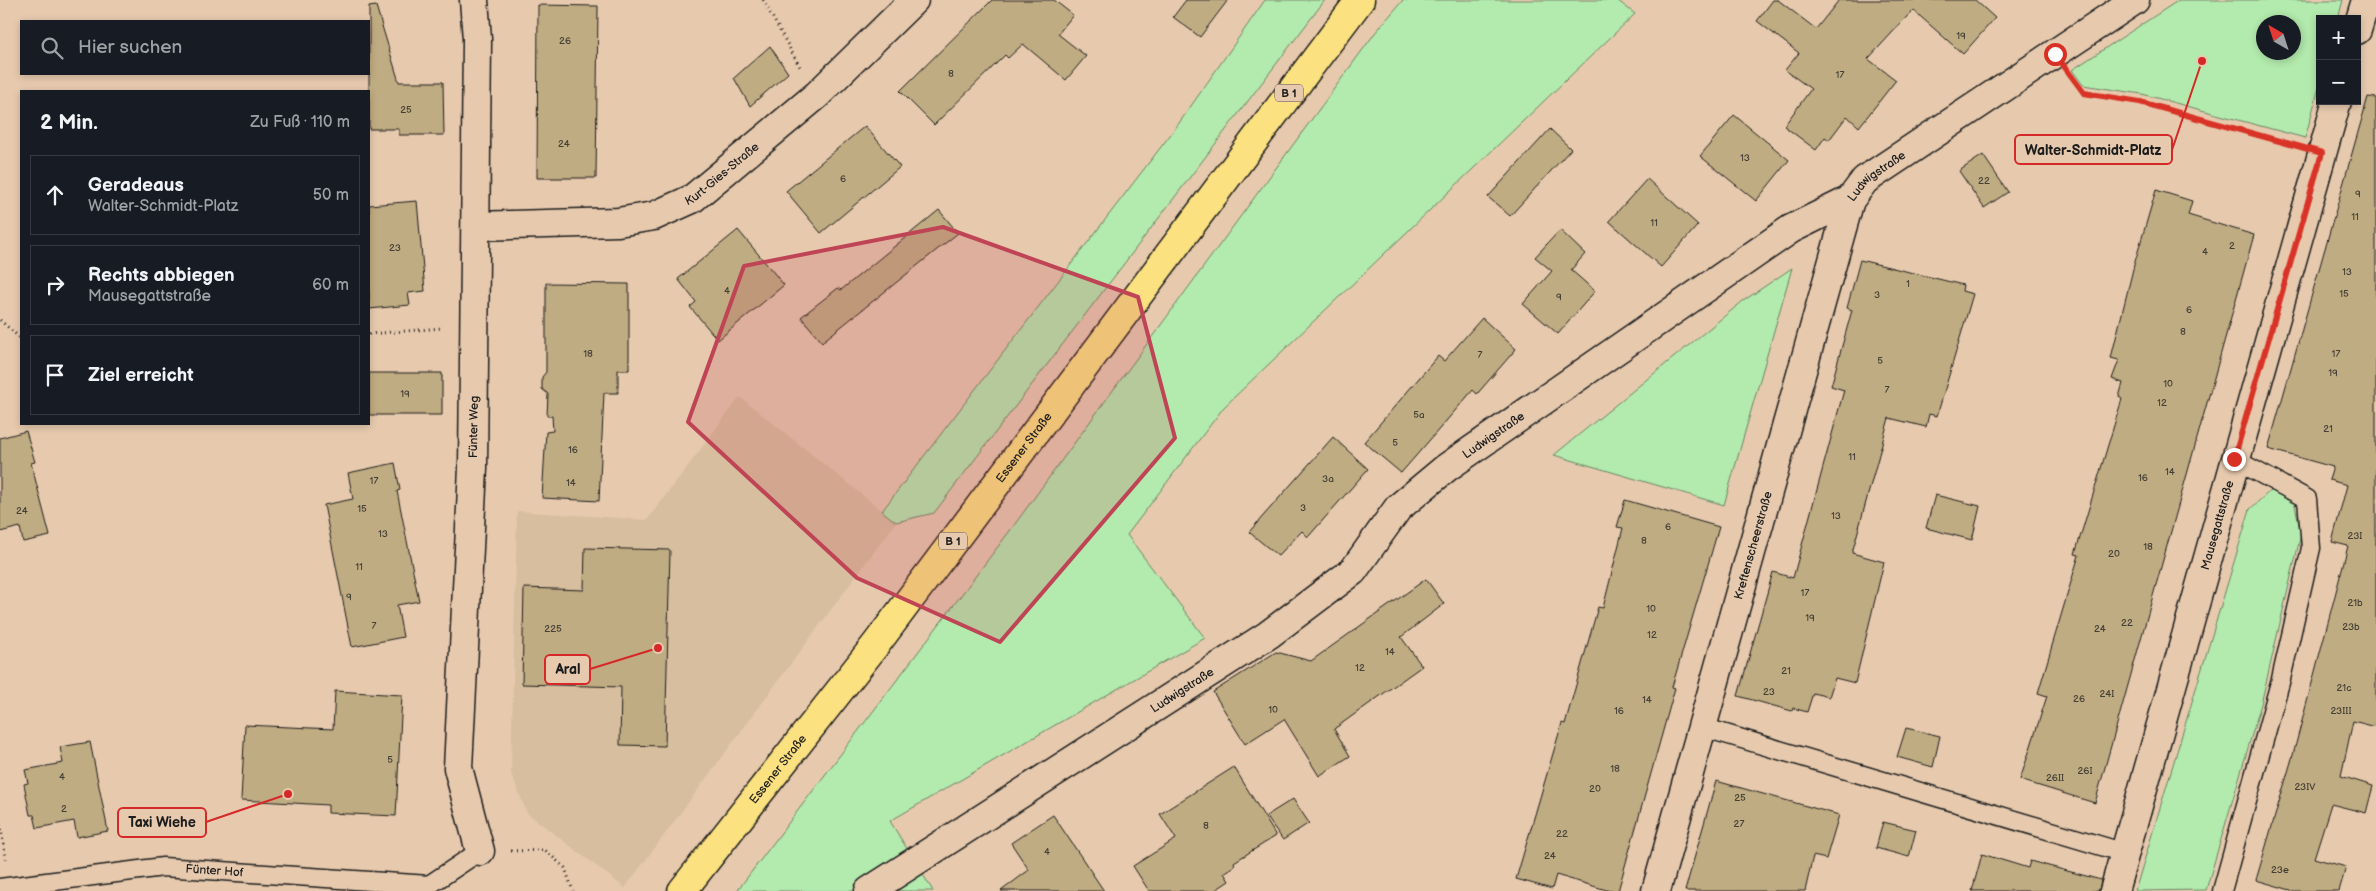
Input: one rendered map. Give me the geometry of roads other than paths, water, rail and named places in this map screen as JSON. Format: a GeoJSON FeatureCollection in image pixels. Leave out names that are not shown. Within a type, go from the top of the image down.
{"type":"FeatureCollection","features":[{"type":"Feature","properties":{"kind":"main road","name":"Essener Straße"},"geometry":{"type":"LineString","coordinates":[[682,891],[877,643],[1360,0]]}},
{"type":"Feature","properties":{"kind":"street","name":"Fünter Weg"},"geometry":{"type":"LineString","coordinates":[[474,0],[476,39],[476,226],[473,468],[458,768],[480,851]]}},
{"type":"Feature","properties":{"kind":"street","name":"Kurt-Gies-Straße"},"geometry":{"type":"LineString","coordinates":[[476,226],[618,222],[654,216],[692,199],[816,95],[914,0]]}},
{"type":"Feature","properties":{"kind":"street","name":"Ludwigstraße"},"geometry":{"type":"LineString","coordinates":[[869,891],[1268,635],[1353,571],[1398,508],[1446,468],[1791,229],[1850,200],[1865,180],[2135,0]]}},
{"type":"Feature","properties":{"kind":"street"},"geometry":{"type":"LineString","coordinates":[[2361,17],[2366,0]]}},
{"type":"Feature","properties":{"kind":"street","name":"Mausegattstraße"},"geometry":{"type":"LineString","coordinates":[[2114,891],[2234,459],[2336,105]]}},
{"type":"Feature","properties":{"kind":"street","name":"Kreftenscheerstraße"},"geometry":{"type":"LineString","coordinates":[[1656,891],[1850,200]]}},
{"type":"Feature","properties":{"kind":"lane"},"geometry":{"type":"LineString","coordinates":[[2222,891],[2281,679],[2311,548],[2307,499],[2234,459]]}},
{"type":"Feature","properties":{"kind":"lane"},"geometry":{"type":"LineString","coordinates":[[1702,727],[2125,853]]}},
{"type":"Feature","properties":{"kind":"lane","name":"Fünter Hof"},"geometry":{"type":"LineString","coordinates":[[5,887],[163,867],[429,885],[480,851]]}},
{"type":"Feature","properties":{"kind":"place","name":"Walter-Schmidt-Platz"},"geometry":{"type":"Point","coordinates":[2202,61]}},
{"type":"Feature","properties":{"kind":"place","name":"Aral"},"geometry":{"type":"Point","coordinates":[658,648]}},
{"type":"Feature","properties":{"kind":"place","name":"Taxi Wiehe"},"geometry":{"type":"Point","coordinates":[288,794]}}]}
